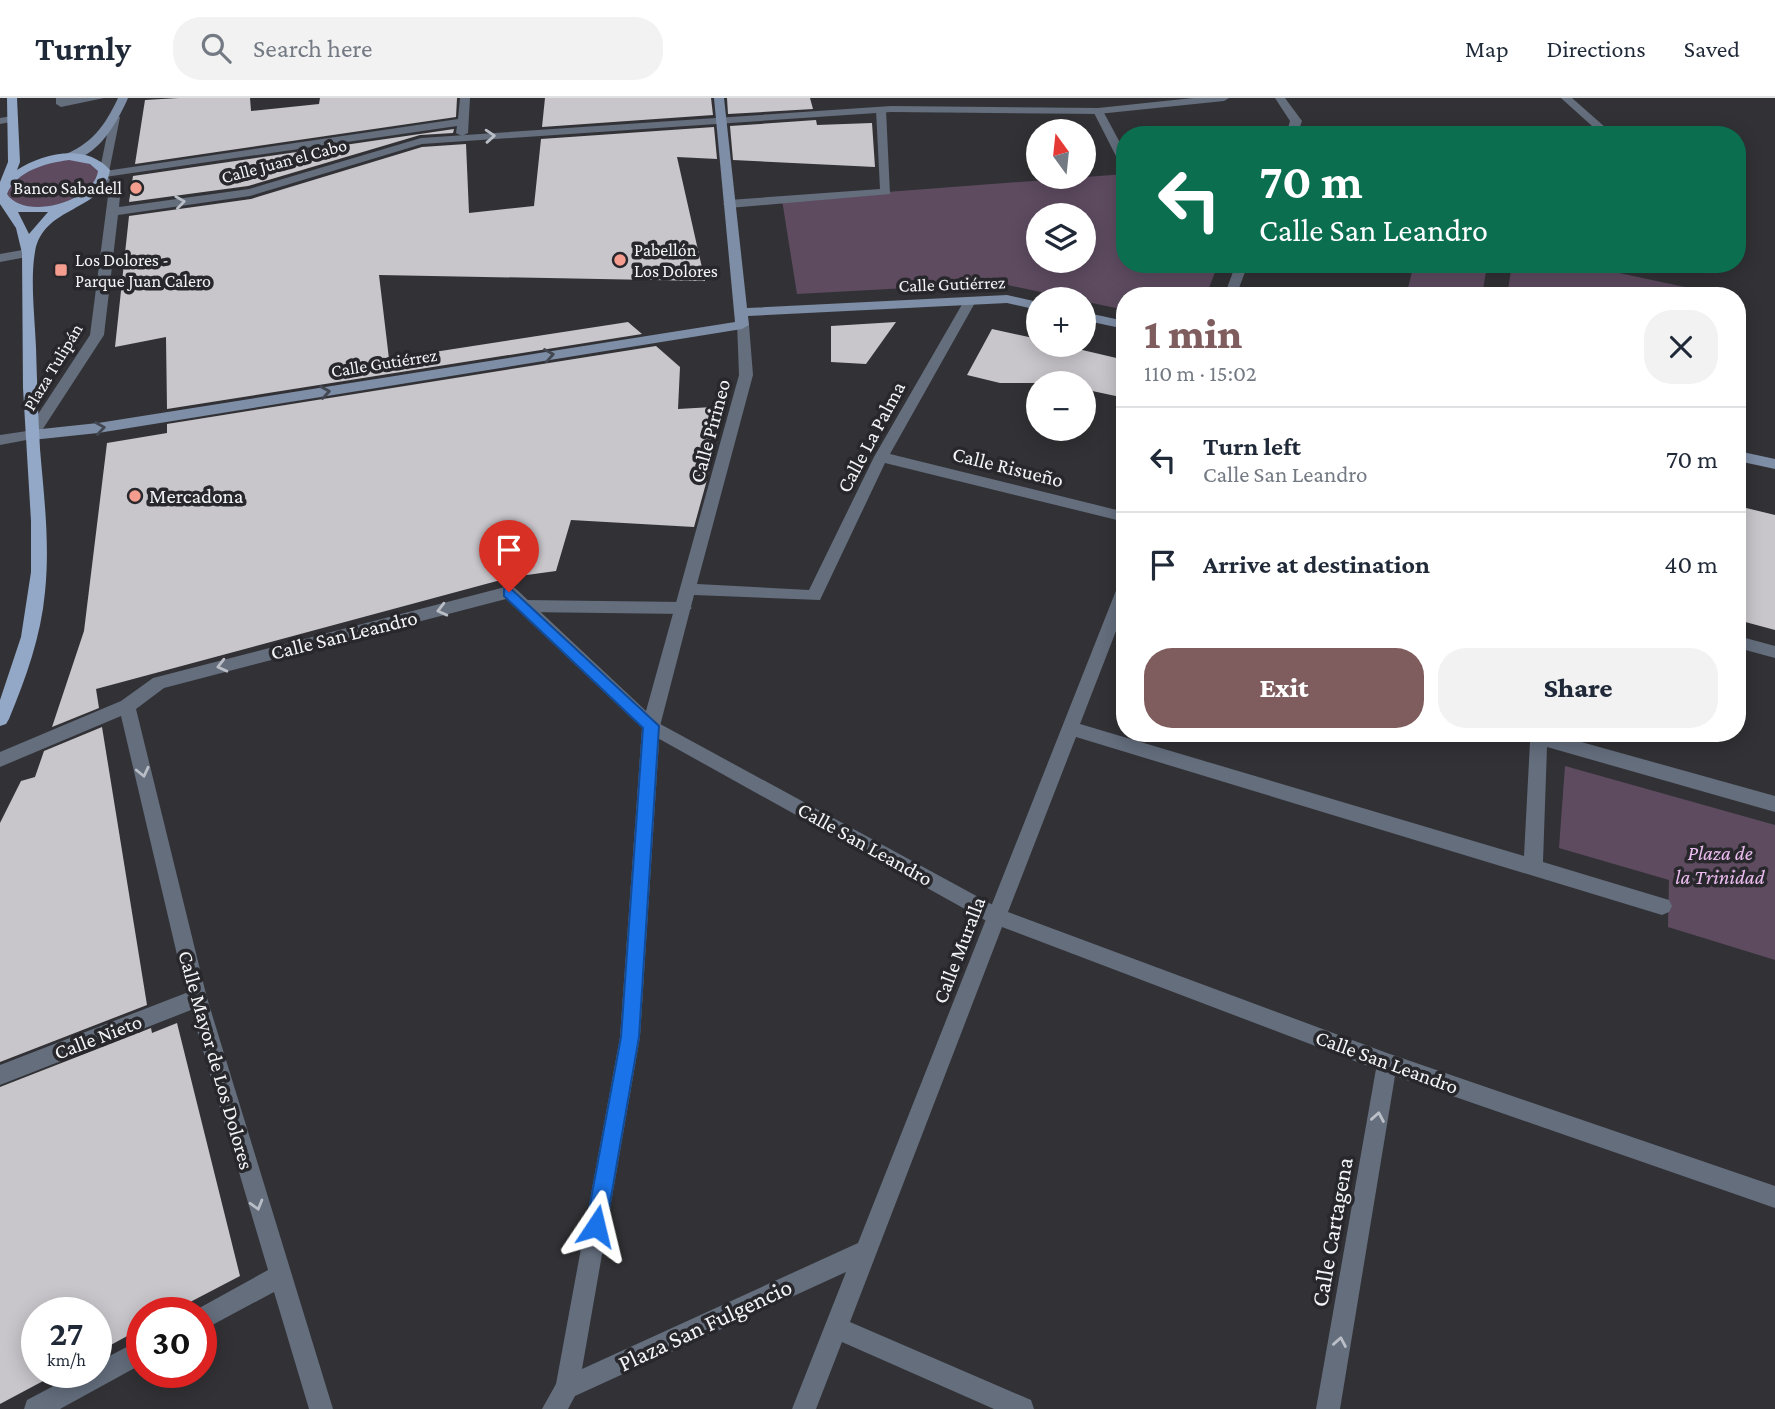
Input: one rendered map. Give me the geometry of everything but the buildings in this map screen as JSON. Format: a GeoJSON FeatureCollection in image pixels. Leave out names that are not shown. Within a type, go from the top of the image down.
{"type":"FeatureCollection","features":[{"type":"Feature","properties":{"kind":"main road","name":"Plaza Tulipán"},"geometry":{"type":"LineString","coordinates":[[12,98],[6,120],[14,162],[1,194],[22,228],[28,253],[32,435]]}},
{"type":"Feature","properties":{"kind":"main road","name":"Plaza Tulipán"},"geometry":{"type":"LineString","coordinates":[[3,186],[26,168],[62,158],[93,144],[115,117],[123,98]]}},
{"type":"Feature","properties":{"kind":"main road","name":"Calle Pirineo"},"geometry":{"type":"LineString","coordinates":[[719,98],[741,319]]}},
{"type":"Feature","properties":{"kind":"main road","name":"Plaza Tulipán"},"geometry":{"type":"LineString","coordinates":[[6,120],[19,143],[30,152],[94,162],[104,176],[95,190],[46,220],[35,235],[28,253]]}},
{"type":"Feature","properties":{"kind":"main road","name":"Plaza Tulipán"},"geometry":{"type":"LineString","coordinates":[[4,201],[17,208],[30,210],[75,202]]}},
{"type":"Feature","properties":{"kind":"main road","name":"Calle Gutiérrez"},"geometry":{"type":"LineString","coordinates":[[32,435],[98,428],[741,319],[970,301],[1007,299],[1026,303]]}},
{"type":"Feature","properties":{"kind":"main road"},"geometry":{"type":"LineString","coordinates":[[1096,319],[1116,323]]}},
{"type":"Feature","properties":{"kind":"main road"},"geometry":{"type":"LineString","coordinates":[[0,719],[23,665],[39,583],[40,548],[32,435]]}},
{"type":"Feature","properties":{"kind":"main road"},"geometry":{"type":"LineString","coordinates":[[1746,458],[1775,464]]}},
{"type":"Feature","properties":{"kind":"street"},"geometry":{"type":"LineString","coordinates":[[61,98],[61,104],[99,98]]}},
{"type":"Feature","properties":{"kind":"street"},"geometry":{"type":"LineString","coordinates":[[461,138],[465,98]]}},
{"type":"Feature","properties":{"kind":"street"},"geometry":{"type":"LineString","coordinates":[[729,204],[886,192],[886,110],[909,98]]}},
{"type":"Feature","properties":{"kind":"street"},"geometry":{"type":"LineString","coordinates":[[1095,98],[1098,111],[1116,145]]}},
{"type":"Feature","properties":{"kind":"street","name":"Calle Juan el Cabo"},"geometry":{"type":"LineString","coordinates":[[112,212],[250,192],[421,141],[886,110],[1098,111],[1224,98]]}},
{"type":"Feature","properties":{"kind":"street"},"geometry":{"type":"LineString","coordinates":[[1280,98],[1296,121],[1294,126]]}},
{"type":"Feature","properties":{"kind":"street"},"geometry":{"type":"LineString","coordinates":[[1566,98],[1599,126]]}},
{"type":"Feature","properties":{"kind":"street","name":"Plaza Tulipán"},"geometry":{"type":"LineString","coordinates":[[32,435],[97,335],[113,191],[104,176],[115,117]]}},
{"type":"Feature","properties":{"kind":"street"},"geometry":{"type":"LineString","coordinates":[[104,176],[463,122]]}},
{"type":"Feature","properties":{"kind":"street"},"geometry":{"type":"LineString","coordinates":[[0,258],[28,253]]}},
{"type":"Feature","properties":{"kind":"street","name":"Calle La Palma"},"geometry":{"type":"LineString","coordinates":[[689,589],[814,596],[881,457],[970,301]]}},
{"type":"Feature","properties":{"kind":"street","name":"Calle Pirineo"},"geometry":{"type":"LineString","coordinates":[[567,1388],[630,1037],[651,726],[746,375],[741,319]]}},
{"type":"Feature","properties":{"kind":"street"},"geometry":{"type":"LineString","coordinates":[[0,440],[32,435]]}},
{"type":"Feature","properties":{"kind":"street","name":"Calle Risueño"},"geometry":{"type":"LineString","coordinates":[[881,457],[1116,515]]}},
{"type":"Feature","properties":{"kind":"street","name":"Calle San Leandro"},"geometry":{"type":"LineString","coordinates":[[0,760],[127,706],[159,683],[509,592],[651,726],[997,916],[1387,1063],[1775,1197]]}},
{"type":"Feature","properties":{"kind":"street"},"geometry":{"type":"LineString","coordinates":[[524,606],[684,608]]}},
{"type":"Feature","properties":{"kind":"street","name":"Calle Muralla"},"geometry":{"type":"LineString","coordinates":[[804,1409],[1070,728],[1116,628]]}},
{"type":"Feature","properties":{"kind":"street"},"geometry":{"type":"LineString","coordinates":[[1746,644],[1775,652]]}},
{"type":"Feature","properties":{"kind":"street","name":"Calle Mayor de Los Dolores"},"geometry":{"type":"LineString","coordinates":[[127,706],[197,998],[278,1277],[321,1409]]}},
{"type":"Feature","properties":{"kind":"street"},"geometry":{"type":"LineString","coordinates":[[1070,728],[1116,742]]}},
{"type":"Feature","properties":{"kind":"street"},"geometry":{"type":"LineString","coordinates":[[1116,742],[1662,906]]}},
{"type":"Feature","properties":{"kind":"street"},"geometry":{"type":"LineString","coordinates":[[1531,742],[1533,868]]}},
{"type":"Feature","properties":{"kind":"street"},"geometry":{"type":"LineString","coordinates":[[1556,742],[1775,804]]}},
{"type":"Feature","properties":{"kind":"street","name":"Calle Nieto"},"geometry":{"type":"LineString","coordinates":[[0,1075],[197,998]]}},
{"type":"Feature","properties":{"kind":"street","name":"Calle Cartagena"},"geometry":{"type":"LineString","coordinates":[[1328,1409],[1387,1063]]}},
{"type":"Feature","properties":{"kind":"street","name":"Plaza San Fulgencio"},"geometry":{"type":"LineString","coordinates":[[567,1388],[866,1251]]}},
{"type":"Feature","properties":{"kind":"street"},"geometry":{"type":"LineString","coordinates":[[217,1310],[278,1277]]}},
{"type":"Feature","properties":{"kind":"street"},"geometry":{"type":"LineString","coordinates":[[836,1328],[1022,1409]]}},
{"type":"Feature","properties":{"kind":"street"},"geometry":{"type":"LineString","coordinates":[[36,1409],[126,1360]]}},
{"type":"Feature","properties":{"kind":"street"},"geometry":{"type":"LineString","coordinates":[[554,1409],[567,1388]]}},
{"type":"Feature","properties":{"kind":"green space"},"geometry":{"type":"Polygon","coordinates":[[[65,158],[98,164],[99,186],[57,207],[17,208],[2,190],[15,174],[65,158]]]}},
{"type":"Feature","properties":{"kind":"green space"},"geometry":{"type":"Polygon","coordinates":[[[1116,175],[1116,273],[1215,273],[1209,287],[1116,287],[1116,308],[1096,304],[1096,287],[1026,289],[998,283],[797,294],[782,200],[1026,182],[1026,189],[1096,189],[1096,176],[1116,175]]]}},
{"type":"Feature","properties":{"kind":"green space"},"geometry":{"type":"Polygon","coordinates":[[[1412,273],[1486,273],[1483,287],[1408,287],[1412,273]]]}},
{"type":"Feature","properties":{"kind":"green space"},"geometry":{"type":"Polygon","coordinates":[[[1511,273],[1619,273],[1685,287],[1508,287],[1511,273]]]}},
{"type":"Feature","properties":{"kind":"green space","name":"Plaza de la Trinidad"},"geometry":{"type":"Polygon","coordinates":[[[1565,766],[1775,825],[1775,960],[1668,927],[1669,880],[1559,848],[1565,766]]]}},
{"type":"Feature","properties":{"kind":"place","name":"Banco Sabadell"},"geometry":{"type":"Point","coordinates":[136,188]}},
{"type":"Feature","properties":{"kind":"place","name":"Pabellón Los Dolores"},"geometry":{"type":"Point","coordinates":[620,260]}},
{"type":"Feature","properties":{"kind":"place","name":"Los Dolores - Parque Juan Calero"},"geometry":{"type":"Point","coordinates":[61,270]}},
{"type":"Feature","properties":{"kind":"place","name":"Mercadona"},"geometry":{"type":"Point","coordinates":[135,496]}},
{"type":"Feature","properties":{"kind":"route"},"geometry":{"type":"LineString","coordinates":[[509,592],[651,726],[630,1037],[596,1226]]}}]}
